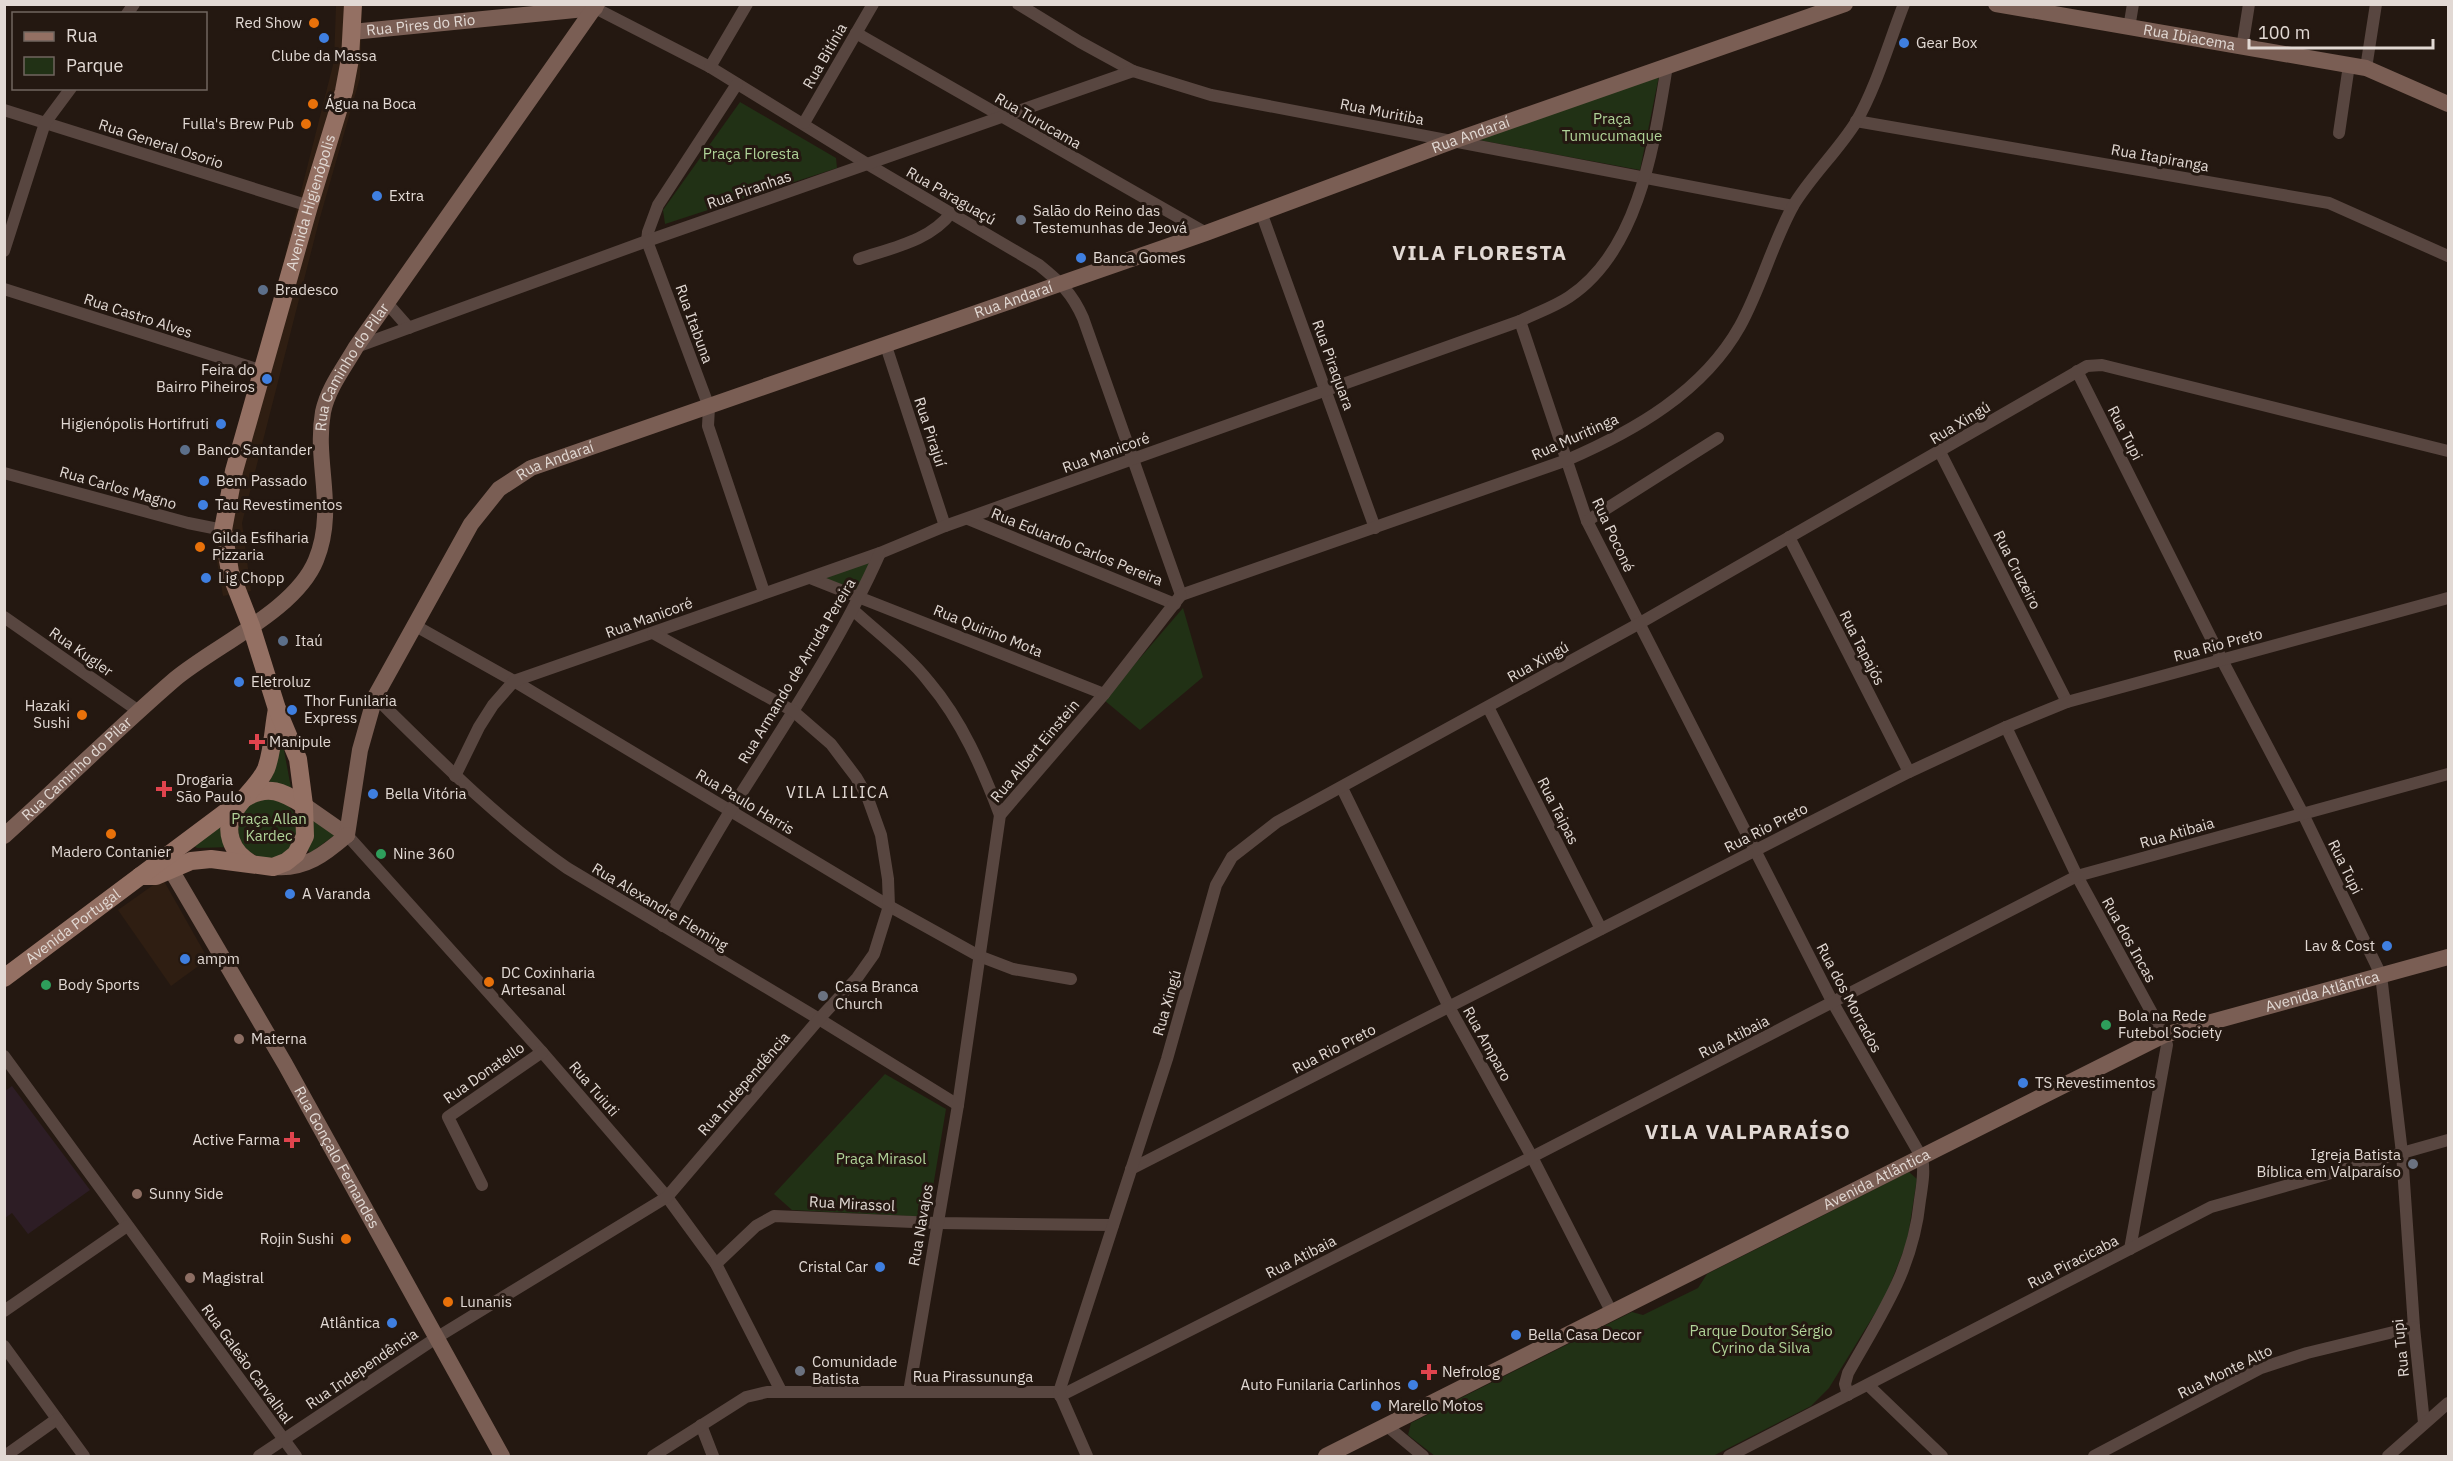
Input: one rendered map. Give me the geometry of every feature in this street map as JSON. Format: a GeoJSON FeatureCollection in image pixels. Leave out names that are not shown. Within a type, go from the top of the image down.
{"type":"FeatureCollection","features":[{"type":"Feature","properties":{"kind":"main road","name":"Avenida Higienópolis"},"geometry":{"type":"LineString","coordinates":[[304,805],[298,759],[276,710],[252,626],[230,572],[223,530],[234,471],[344,91],[352,32],[353,4]]}},
{"type":"Feature","properties":{"kind":"main road","name":"Rua Andaraí"},"geometry":{"type":"LineString","coordinates":[[347,835],[366,723],[375,697],[471,524],[499,489],[531,468],[1206,233],[1453,141],[1666,66],[1813,10],[1845,4]]}},
{"type":"Feature","properties":{"kind":"main road","name":"Rua Ibiacema"},"geometry":{"type":"LineString","coordinates":[[1995,4],[2357,66],[2448,104]]}},
{"type":"Feature","properties":{"kind":"main road","name":"Rua Pires do Rio"},"geometry":{"type":"LineString","coordinates":[[352,32],[596,6]]}},
{"type":"Feature","properties":{"kind":"main road","name":"Rua Caminho do Pilar"},"geometry":{"type":"LineString","coordinates":[[8,828],[185,672],[252,626],[303,582],[316,562],[325,532],[327,508],[322,461],[323,411],[330,390],[356,347],[596,6]]}},
{"type":"Feature","properties":{"kind":"main road","name":"Avenida Higienópolis"},"geometry":{"type":"LineString","coordinates":[[243,799],[267,765],[276,710]]}},
{"type":"Feature","properties":{"kind":"main road"},"geometry":{"type":"LineString","coordinates":[[322,816],[344,801],[354,786]]}},
{"type":"Feature","properties":{"kind":"main road","name":"Avenida Portugal"},"geometry":{"type":"LineString","coordinates":[[4,978],[160,859],[257,791],[282,792],[322,816],[347,835],[330,850],[311,862],[298,866],[273,867],[211,859],[191,861],[170,868],[156,876],[140,876]]}},
{"type":"Feature","properties":{"kind":"main road"},"geometry":{"type":"LineString","coordinates":[[243,799],[234,811],[229,830],[237,852],[252,864]]}},
{"type":"Feature","properties":{"kind":"main road"},"geometry":{"type":"LineString","coordinates":[[273,867],[291,858],[303,843],[304,805]]}},
{"type":"Feature","properties":{"kind":"main road"},"geometry":{"type":"LineString","coordinates":[[170,868],[170,857],[183,844]]}},
{"type":"Feature","properties":{"kind":"main road","name":"Rua Gonçalo Fernandes"},"geometry":{"type":"LineString","coordinates":[[170,868],[285,1064],[502,1454]]}},
{"type":"Feature","properties":{"kind":"main road","name":"Avenida Atlântica"},"geometry":{"type":"LineString","coordinates":[[1326,1456],[2164,1035],[2448,957]]}},
{"type":"Feature","properties":{"kind":"street"},"geometry":{"type":"LineString","coordinates":[[710,67],[747,4]]}},
{"type":"Feature","properties":{"kind":"street","name":"Rua Bitínia"},"geometry":{"type":"LineString","coordinates":[[804,123],[873,4]]}},
{"type":"Feature","properties":{"kind":"street","name":"Rua Muritiba"},"geometry":{"type":"LineString","coordinates":[[1018,4],[1133,71],[1211,95],[1793,206]]}},
{"type":"Feature","properties":{"kind":"street","name":"Rua Muritinga"},"geometry":{"type":"LineString","coordinates":[[1178,599],[1567,460],[1609,442],[1664,409],[1693,384],[1720,354],[1739,326],[1793,206],[1856,121],[1904,4]]}},
{"type":"Feature","properties":{"kind":"street"},"geometry":{"type":"LineString","coordinates":[[2129,28],[2133,4]]}},
{"type":"Feature","properties":{"kind":"street"},"geometry":{"type":"LineString","coordinates":[[2242,48],[2249,4]]}},
{"type":"Feature","properties":{"kind":"street"},"geometry":{"type":"LineString","coordinates":[[2339,133],[2376,4]]}},
{"type":"Feature","properties":{"kind":"street","name":"Rua Paraguaçú"},"geometry":{"type":"LineString","coordinates":[[596,6],[710,67],[869,165],[1039,265],[1062,283],[1083,318],[1178,599]]}},
{"type":"Feature","properties":{"kind":"street","name":"Rua Turucama"},"geometry":{"type":"LineString","coordinates":[[856,33],[1000,118],[1206,233]]}},
{"type":"Feature","properties":{"kind":"street","name":"Rua Manicoré"},"geometry":{"type":"LineString","coordinates":[[455,776],[479,727],[493,705],[514,681],[880,553],[945,526],[1520,321],[1569,297],[1589,281],[1628,225],[1644,176],[1666,66]]}},
{"type":"Feature","properties":{"kind":"street","name":"Rua Piranhas"},"geometry":{"type":"LineString","coordinates":[[356,347],[647,241],[1133,71]]}},
{"type":"Feature","properties":{"kind":"street"},"geometry":{"type":"LineString","coordinates":[[647,241],[658,205],[737,84]]}},
{"type":"Feature","properties":{"kind":"street"},"geometry":{"type":"LineString","coordinates":[[4,251],[45,123],[70,90]]}},
{"type":"Feature","properties":{"kind":"street","name":"Rua General Osorio"},"geometry":{"type":"LineString","coordinates":[[4,111],[309,206]]}},
{"type":"Feature","properties":{"kind":"street","name":"Rua Itapiranga"},"geometry":{"type":"LineString","coordinates":[[1856,121],[2329,203],[2448,256]]}},
{"type":"Feature","properties":{"kind":"street","name":"Rua Piraquara"},"geometry":{"type":"LineString","coordinates":[[1261,212],[1375,528]]}},
{"type":"Feature","properties":{"kind":"street"},"geometry":{"type":"LineString","coordinates":[[859,260],[928,235],[942,225],[951,213]]}},
{"type":"Feature","properties":{"kind":"street","name":"Rua Itabuna"},"geometry":{"type":"LineString","coordinates":[[647,241],[709,407],[708,426],[764,592]]}},
{"type":"Feature","properties":{"kind":"street","name":"Rua Castro Alves"},"geometry":{"type":"LineString","coordinates":[[4,289],[263,371]]}},
{"type":"Feature","properties":{"kind":"street"},"geometry":{"type":"LineString","coordinates":[[387,303],[409,328]]}},
{"type":"Feature","properties":{"kind":"street","name":"Rua Poconé"},"geometry":{"type":"LineString","coordinates":[[1520,321],[1587,520],[1640,623]]}},
{"type":"Feature","properties":{"kind":"street","name":"Rua Pirajuí"},"geometry":{"type":"LineString","coordinates":[[886,346],[945,526]]}},
{"type":"Feature","properties":{"kind":"street","name":"Rua Xingú"},"geometry":{"type":"LineString","coordinates":[[1059,1394],[1167,1059],[1213,895],[1225,868],[1243,847],[1277,822],[1640,623],[2087,366],[2102,365],[2448,451]]}},
{"type":"Feature","properties":{"kind":"street","name":"Rua Tupi"},"geometry":{"type":"LineString","coordinates":[[2077,371],[2302,814],[2381,975],[2402,1153],[2414,1327],[2424,1424]]}},
{"type":"Feature","properties":{"kind":"street"},"geometry":{"type":"LineString","coordinates":[[1587,520],[1718,438]]}},
{"type":"Feature","properties":{"kind":"street","name":"Rua Cruzeiro"},"geometry":{"type":"LineString","coordinates":[[1940,452],[2067,702]]}},
{"type":"Feature","properties":{"kind":"street","name":"Rua Carlos Magno"},"geometry":{"type":"LineString","coordinates":[[4,473],[188,524],[223,530]]}},
{"type":"Feature","properties":{"kind":"street","name":"Rua Eduardo Carlos Pereira"},"geometry":{"type":"LineString","coordinates":[[968,519],[1178,599]]}},
{"type":"Feature","properties":{"kind":"street","name":"Rua Tapajós"},"geometry":{"type":"LineString","coordinates":[[1789,537],[1909,772]]}},
{"type":"Feature","properties":{"kind":"street","name":"Rua Armando de Arruda Pereira"},"geometry":{"type":"LineString","coordinates":[[663,926],[730,810],[861,597],[880,553]]}},
{"type":"Feature","properties":{"kind":"street","name":"Rua Quirino Mota"},"geometry":{"type":"LineString","coordinates":[[810,578],[1104,694]]}},
{"type":"Feature","properties":{"kind":"street","name":"Rua Rio Preto"},"geometry":{"type":"LineString","coordinates":[[1131,1169],[1909,772],[2006,727],[2067,702],[2448,598]]}},
{"type":"Feature","properties":{"kind":"street","name":"Rua Albert Einstein"},"geometry":{"type":"LineString","coordinates":[[979,956],[1000,815],[1104,694],[1178,599]]}},
{"type":"Feature","properties":{"kind":"street"},"geometry":{"type":"LineString","coordinates":[[853,610],[929,681],[957,722],[979,763],[1000,815]]}},
{"type":"Feature","properties":{"kind":"street","name":"Rua Kugler"},"geometry":{"type":"LineString","coordinates":[[4,617],[140,712]]}},
{"type":"Feature","properties":{"kind":"street","name":"Rua dos Morrados"},"geometry":{"type":"LineString","coordinates":[[1640,623],[1833,1003],[1922,1158]]}},
{"type":"Feature","properties":{"kind":"street","name":"Rua Paulo Harris"},"geometry":{"type":"LineString","coordinates":[[414,625],[514,681],[889,906],[979,956],[1013,969],[1071,979]]}},
{"type":"Feature","properties":{"kind":"street","name":"Rua Independência"},"geometry":{"type":"LineString","coordinates":[[258,1456],[436,1338],[667,1197],[871,959],[889,906],[888,879],[881,835],[867,796],[831,744],[793,711],[653,633]]}},
{"type":"Feature","properties":{"kind":"street","name":"Rua Alexandre Fleming"},"geometry":{"type":"LineString","coordinates":[[375,697],[455,776],[544,852],[594,886],[819,1019],[958,1105]]}},
{"type":"Feature","properties":{"kind":"street","name":"Rua Taipas"},"geometry":{"type":"LineString","coordinates":[[1488,707],[1601,929]]}},
{"type":"Feature","properties":{"kind":"street","name":"Rua dos Incas"},"geometry":{"type":"LineString","coordinates":[[2006,727],[2078,876],[2164,1035],[2167,1053],[2130,1250]]}},
{"type":"Feature","properties":{"kind":"street","name":"Rua Atibaia"},"geometry":{"type":"LineString","coordinates":[[1059,1394],[1532,1157],[2078,876],[2448,774]]}},
{"type":"Feature","properties":{"kind":"street","name":"Rua Amparo"},"geometry":{"type":"LineString","coordinates":[[1342,788],[1449,1007],[1532,1157],[1612,1313]]}},
{"type":"Feature","properties":{"kind":"street","name":"Rua Tuiuti"},"geometry":{"type":"LineString","coordinates":[[347,835],[542,1052],[667,1197],[716,1264],[781,1391]]}},
{"type":"Feature","properties":{"kind":"street","name":"Rua Navajos"},"geometry":{"type":"LineString","coordinates":[[909,1392],[936,1223],[958,1105],[979,956]]}},
{"type":"Feature","properties":{"kind":"street","name":"Rua Donatello"},"geometry":{"type":"LineString","coordinates":[[482,1185],[447,1117],[542,1052]]}},
{"type":"Feature","properties":{"kind":"street","name":"Rua Galeão Carvalhal"},"geometry":{"type":"LineString","coordinates":[[4,1056],[296,1456]]}},
{"type":"Feature","properties":{"kind":"street","name":"Rua Piracicaba"},"geometry":{"type":"LineString","coordinates":[[1729,1456],[2222,1203],[2448,1140]]}},
{"type":"Feature","properties":{"kind":"street"},"geometry":{"type":"LineString","coordinates":[[1848,1395],[1845,1384],[1848,1373],[1892,1297],[1915,1236],[1923,1172],[1922,1158]]}},
{"type":"Feature","properties":{"kind":"street","name":"Rua Mirassol"},"geometry":{"type":"LineString","coordinates":[[716,1264],[762,1221],[774,1216],[936,1223],[1113,1225]]}},
{"type":"Feature","properties":{"kind":"street"},"geometry":{"type":"LineString","coordinates":[[4,1311],[127,1226]]}},
{"type":"Feature","properties":{"kind":"street","name":"Rua Monte Alto"},"geometry":{"type":"LineString","coordinates":[[2094,1456],[2261,1368],[2307,1353],[2414,1327]]}},
{"type":"Feature","properties":{"kind":"street"},"geometry":{"type":"LineString","coordinates":[[4,1346],[84,1456]]}},
{"type":"Feature","properties":{"kind":"street"},"geometry":{"type":"LineString","coordinates":[[1868,1385],[1942,1456]]}},
{"type":"Feature","properties":{"kind":"street","name":"Rua Pirassununga"},"geometry":{"type":"LineString","coordinates":[[653,1456],[746,1397],[767,1392],[1059,1394]]}},
{"type":"Feature","properties":{"kind":"street"},"geometry":{"type":"LineString","coordinates":[[1059,1394],[1087,1456]]}},
{"type":"Feature","properties":{"kind":"street"},"geometry":{"type":"LineString","coordinates":[[2388,1456],[2448,1403]]}},
{"type":"Feature","properties":{"kind":"street"},"geometry":{"type":"LineString","coordinates":[[5,1456],[57,1419]]}},
{"type":"Feature","properties":{"kind":"street"},"geometry":{"type":"LineString","coordinates":[[701,1425],[713,1456]]}},
{"type":"Feature","properties":{"kind":"street"},"geometry":{"type":"LineString","coordinates":[[1387,1426],[1423,1456]]}},
{"type":"Feature","properties":{"kind":"shaded area","name":"Feira do Bairro Piheiros"},"geometry":{"type":"Polygon","coordinates":[[[336,5],[362,5],[360,78],[319,221],[242,523],[251,591],[223,596],[215,550],[334,61],[336,5]]]}},
{"type":"Feature","properties":{"kind":"shaded area"},"geometry":{"type":"Polygon","coordinates":[[[159,881],[164,881],[208,959],[171,986],[118,910],[159,881]]]}},
{"type":"Feature","properties":{"kind":"shaded area"},"geometry":{"type":"Polygon","coordinates":[[[12,1086],[90,1190],[28,1234],[12,1213],[5,1218],[5,1091],[12,1086]]]}},
{"type":"Feature","properties":{"kind":"green space","name":"Praça Tumucumaque"},"geometry":{"type":"Polygon","coordinates":[[[1659,76],[1640,170],[1468,138],[1659,76]]]}},
{"type":"Feature","properties":{"kind":"green space","name":"Praça Floresta"},"geometry":{"type":"Polygon","coordinates":[[[740,102],[836,158],[837,168],[665,224],[663,210],[740,102]]]}},
{"type":"Feature","properties":{"kind":"green space"},"geometry":{"type":"Polygon","coordinates":[[[874,557],[859,592],[821,579],[874,557]]]}},
{"type":"Feature","properties":{"kind":"green space"},"geometry":{"type":"Polygon","coordinates":[[[1183,608],[1203,677],[1140,730],[1104,700],[1183,608]]]}},
{"type":"Feature","properties":{"kind":"green space","name":"Praça Allan Kardec"},"geometry":{"type":"Polygon","coordinates":[[[281,734],[291,788],[268,785],[274,772],[281,734]]]}},
{"type":"Feature","properties":{"kind":"green space","name":"Praça Allan Kardec"},"geometry":{"type":"Polygon","coordinates":[[[268,798],[285,803],[293,811],[298,828],[293,845],[285,853],[268,858],[251,853],[243,845],[238,828],[243,811],[251,803],[268,798]]]}},
{"type":"Feature","properties":{"kind":"green space","name":"Praça Allan Kardec"},"geometry":{"type":"Polygon","coordinates":[[[312,818],[335,835],[310,853],[308,850],[312,818]]]}},
{"type":"Feature","properties":{"kind":"green space","name":"Praça Allan Kardec"},"geometry":{"type":"Polygon","coordinates":[[[225,821],[231,847],[197,848],[194,846],[225,821]]]}},
{"type":"Feature","properties":{"kind":"green space","name":"Praça Mirasol"},"geometry":{"type":"Polygon","coordinates":[[[885,1074],[946,1109],[928,1217],[792,1210],[774,1194],[885,1074]]]}},
{"type":"Feature","properties":{"kind":"green space","name":"Parque Doutor Sérgio Cyrino da Silva"},"geometry":{"type":"Polygon","coordinates":[[[1909,1172],[1917,1179],[1907,1242],[1885,1297],[1829,1388],[1811,1406],[1713,1456],[1435,1456],[1408,1435],[1411,1423],[1632,1312],[1643,1315],[1698,1288],[1707,1274],[1909,1172]]]}},
{"type":"Feature","properties":{"kind":"place","name":"Red Show"},"geometry":{"type":"Point","coordinates":[314,23]}},
{"type":"Feature","properties":{"kind":"place","name":"Clube da Massa"},"geometry":{"type":"Point","coordinates":[324,38]}},
{"type":"Feature","properties":{"kind":"place","name":"Gear Box"},"geometry":{"type":"Point","coordinates":[1904,43]}},
{"type":"Feature","properties":{"kind":"place","name":"Água na Boca"},"geometry":{"type":"Point","coordinates":[313,104]}},
{"type":"Feature","properties":{"kind":"place","name":"Fulla's Brew Pub"},"geometry":{"type":"Point","coordinates":[306,124]}},
{"type":"Feature","properties":{"kind":"place","name":"Extra"},"geometry":{"type":"Point","coordinates":[377,196]}},
{"type":"Feature","properties":{"kind":"place","name":"Salão do Reino das Testemunhas de Jeová"},"geometry":{"type":"Point","coordinates":[1021,220]}},
{"type":"Feature","properties":{"kind":"place","name":"Banca Gomes"},"geometry":{"type":"Point","coordinates":[1081,258]}},
{"type":"Feature","properties":{"kind":"place","name":"Bradesco"},"geometry":{"type":"Point","coordinates":[263,290]}},
{"type":"Feature","properties":{"kind":"place","name":"Feira do Bairro Piheiros"},"geometry":{"type":"Point","coordinates":[267,379]}},
{"type":"Feature","properties":{"kind":"place","name":"Higienópolis Hortifruti"},"geometry":{"type":"Point","coordinates":[221,424]}},
{"type":"Feature","properties":{"kind":"place","name":"Banco Santander"},"geometry":{"type":"Point","coordinates":[185,450]}},
{"type":"Feature","properties":{"kind":"place","name":"Bem Passado"},"geometry":{"type":"Point","coordinates":[204,481]}},
{"type":"Feature","properties":{"kind":"place","name":"Tau Revestimentos"},"geometry":{"type":"Point","coordinates":[203,505]}},
{"type":"Feature","properties":{"kind":"place","name":"Gilda Esfiharia Pizzaria"},"geometry":{"type":"Point","coordinates":[200,547]}},
{"type":"Feature","properties":{"kind":"place","name":"Lig Chopp"},"geometry":{"type":"Point","coordinates":[206,578]}},
{"type":"Feature","properties":{"kind":"place","name":"Itaú"},"geometry":{"type":"Point","coordinates":[283,641]}},
{"type":"Feature","properties":{"kind":"place","name":"Eletroluz"},"geometry":{"type":"Point","coordinates":[239,682]}},
{"type":"Feature","properties":{"kind":"place","name":"Thor Funilaria Express"},"geometry":{"type":"Point","coordinates":[292,710]}},
{"type":"Feature","properties":{"kind":"place","name":"Hazaki Sushi"},"geometry":{"type":"Point","coordinates":[82,715]}},
{"type":"Feature","properties":{"kind":"place","name":"Manipule"},"geometry":{"type":"Point","coordinates":[257,742]}},
{"type":"Feature","properties":{"kind":"place","name":"Drogaria São Paulo"},"geometry":{"type":"Point","coordinates":[164,789]}},
{"type":"Feature","properties":{"kind":"place","name":"Bella Vitória"},"geometry":{"type":"Point","coordinates":[373,794]}},
{"type":"Feature","properties":{"kind":"place","name":"Madero Contanier"},"geometry":{"type":"Point","coordinates":[111,834]}},
{"type":"Feature","properties":{"kind":"place","name":"Nine 360"},"geometry":{"type":"Point","coordinates":[381,854]}},
{"type":"Feature","properties":{"kind":"place","name":"A Varanda"},"geometry":{"type":"Point","coordinates":[290,894]}},
{"type":"Feature","properties":{"kind":"place","name":"Lav & Cost"},"geometry":{"type":"Point","coordinates":[2387,946]}},
{"type":"Feature","properties":{"kind":"place","name":"ampm"},"geometry":{"type":"Point","coordinates":[185,959]}},
{"type":"Feature","properties":{"kind":"place","name":"DC Coxinharia Artesanal"},"geometry":{"type":"Point","coordinates":[489,982]}},
{"type":"Feature","properties":{"kind":"place","name":"Body Sports"},"geometry":{"type":"Point","coordinates":[46,985]}},
{"type":"Feature","properties":{"kind":"place","name":"Casa Branca Church"},"geometry":{"type":"Point","coordinates":[823,996]}},
{"type":"Feature","properties":{"kind":"place","name":"Bola na Rede Futebol Society"},"geometry":{"type":"Point","coordinates":[2106,1025]}},
{"type":"Feature","properties":{"kind":"place","name":"Materna"},"geometry":{"type":"Point","coordinates":[239,1039]}},
{"type":"Feature","properties":{"kind":"place","name":"TS Revestimentos"},"geometry":{"type":"Point","coordinates":[2023,1083]}},
{"type":"Feature","properties":{"kind":"place","name":"Active Farma"},"geometry":{"type":"Point","coordinates":[292,1140]}},
{"type":"Feature","properties":{"kind":"place","name":"Igreja Batista Bíblica em Valparaíso"},"geometry":{"type":"Point","coordinates":[2413,1164]}},
{"type":"Feature","properties":{"kind":"place","name":"Sunny Side"},"geometry":{"type":"Point","coordinates":[137,1194]}},
{"type":"Feature","properties":{"kind":"place","name":"Rojin Sushi"},"geometry":{"type":"Point","coordinates":[346,1239]}},
{"type":"Feature","properties":{"kind":"place","name":"Cristal Car"},"geometry":{"type":"Point","coordinates":[880,1267]}},
{"type":"Feature","properties":{"kind":"place","name":"Magistral"},"geometry":{"type":"Point","coordinates":[190,1278]}},
{"type":"Feature","properties":{"kind":"place","name":"Lunanis"},"geometry":{"type":"Point","coordinates":[448,1302]}},
{"type":"Feature","properties":{"kind":"place","name":"Atlântica"},"geometry":{"type":"Point","coordinates":[392,1323]}},
{"type":"Feature","properties":{"kind":"place","name":"Bella Casa Decor"},"geometry":{"type":"Point","coordinates":[1516,1335]}},
{"type":"Feature","properties":{"kind":"place","name":"Comunidade Batista"},"geometry":{"type":"Point","coordinates":[800,1371]}},
{"type":"Feature","properties":{"kind":"place","name":"Nefrolog"},"geometry":{"type":"Point","coordinates":[1429,1372]}},
{"type":"Feature","properties":{"kind":"place","name":"Auto Funilaria Carlinhos"},"geometry":{"type":"Point","coordinates":[1413,1385]}},
{"type":"Feature","properties":{"kind":"place","name":"Marello Motos"},"geometry":{"type":"Point","coordinates":[1376,1406]}},
{"type":"Feature","properties":{"kind":"district","name":"VILA FLORESTA"},"geometry":{"type":"Point","coordinates":[1480,253]}},
{"type":"Feature","properties":{"kind":"district","name":"VILA LILICA"},"geometry":{"type":"Point","coordinates":[838,792]}},
{"type":"Feature","properties":{"kind":"district","name":"VILA VALPARAÍSO"},"geometry":{"type":"Point","coordinates":[1748,1132]}}]}
